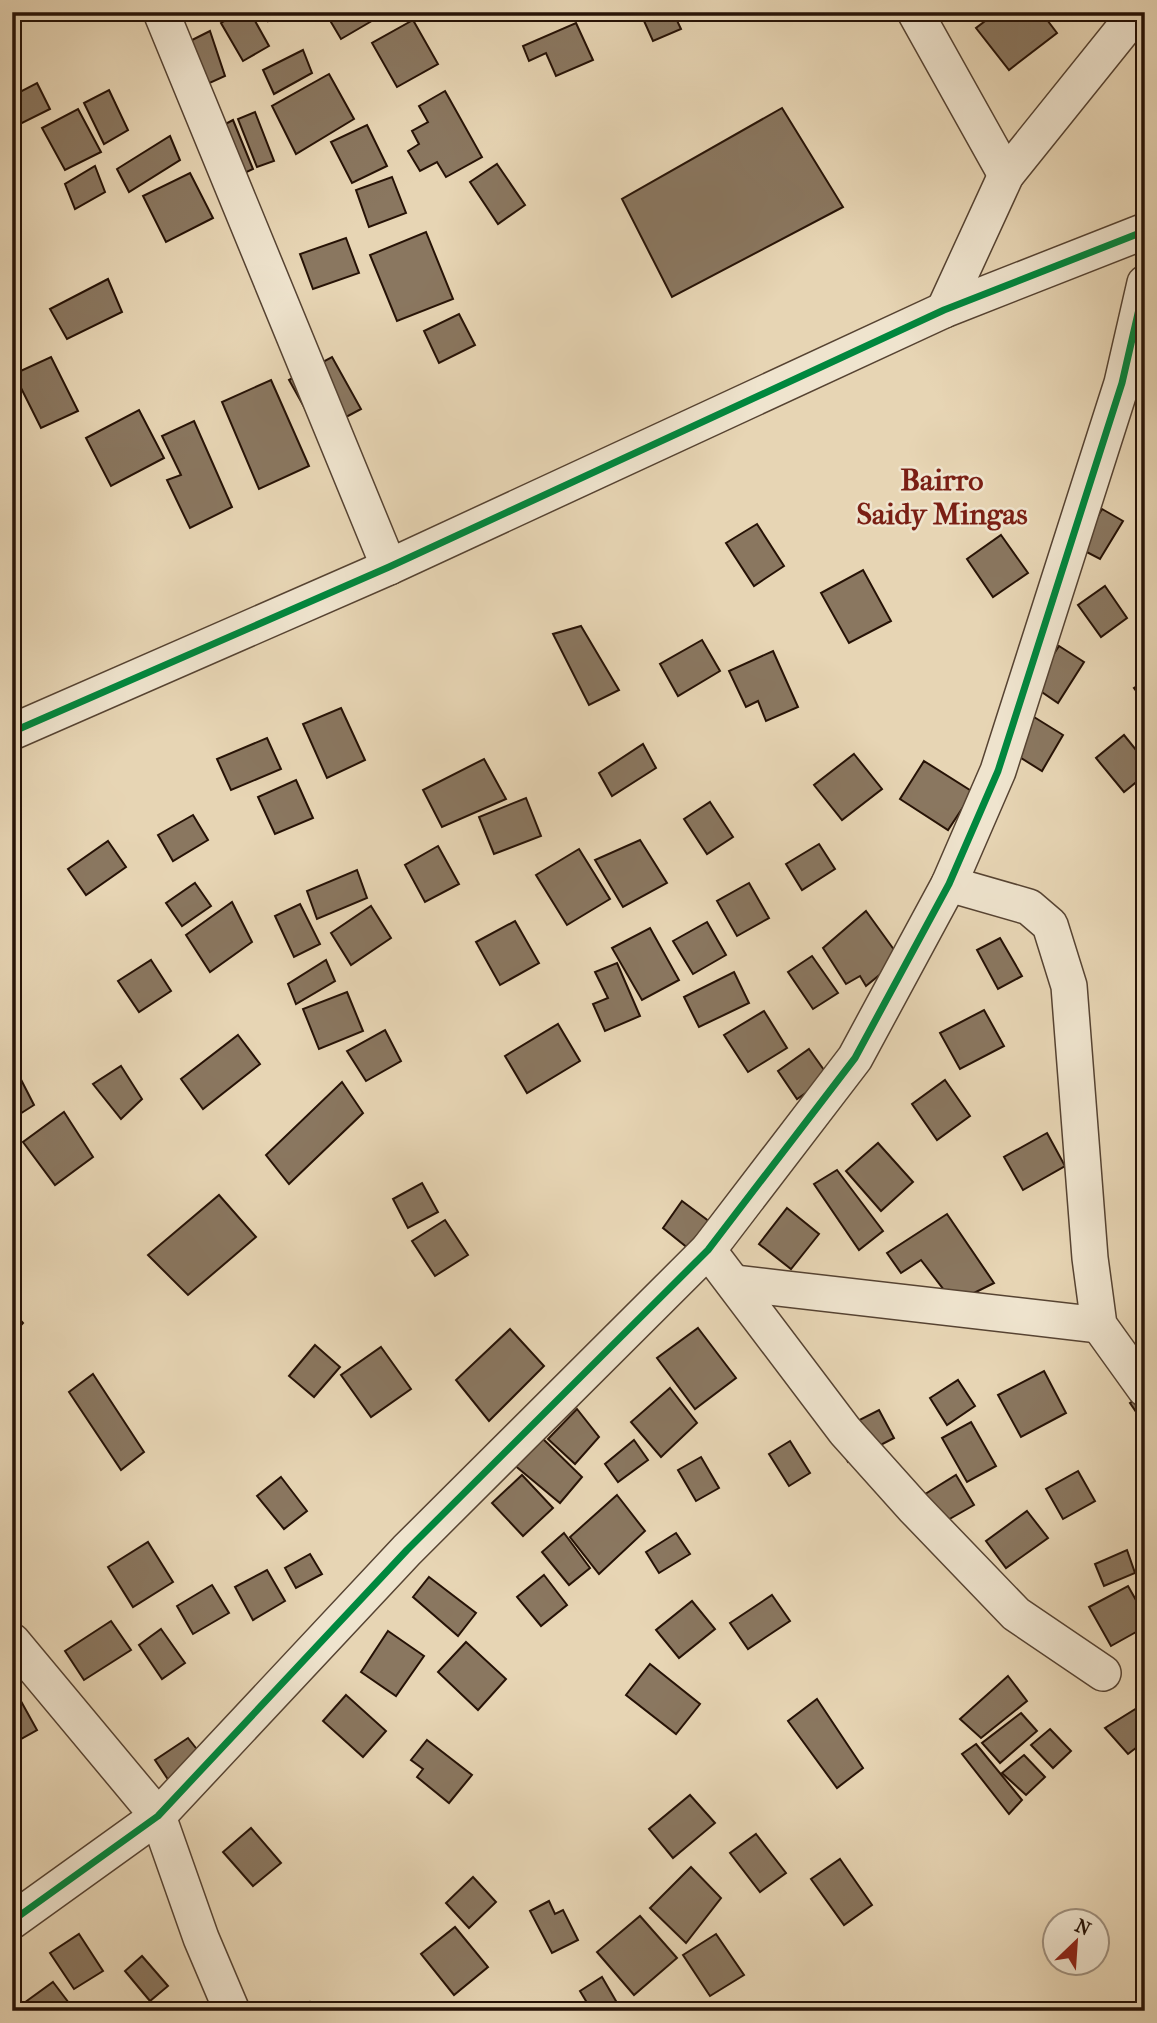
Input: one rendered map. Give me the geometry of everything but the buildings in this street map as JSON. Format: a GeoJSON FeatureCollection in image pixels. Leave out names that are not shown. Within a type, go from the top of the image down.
{"type":"FeatureCollection","features":[{"type":"Feature","properties":{"kind":"street"},"geometry":{"type":"LineString","coordinates":[[161,12],[389,567]]}},
{"type":"Feature","properties":{"kind":"street"},"geometry":{"type":"LineString","coordinates":[[915,12],[1006,175]]}},
{"type":"Feature","properties":{"kind":"street"},"geometry":{"type":"LineString","coordinates":[[944,310],[1006,175],[1137,12]]}},
{"type":"Feature","properties":{"kind":"street"},"geometry":{"type":"LineString","coordinates":[[12,732],[389,567],[944,310],[1145,231]]}},
{"type":"Feature","properties":{"kind":"street"},"geometry":{"type":"LineString","coordinates":[[12,1921],[158,1816],[407,1550],[708,1250],[855,1058],[949,884],[998,771],[1133,391],[1145,283]]}},
{"type":"Feature","properties":{"kind":"street"},"geometry":{"type":"LineString","coordinates":[[949,884],[1029,908],[1049,925],[1069,986],[1090,1258],[1099,1325],[1145,1389]]}},
{"type":"Feature","properties":{"kind":"street"},"geometry":{"type":"LineString","coordinates":[[708,1250],[845,1431],[923,1518],[1016,1614],[1103,1673]]}},
{"type":"Feature","properties":{"kind":"street"},"geometry":{"type":"LineString","coordinates":[[734,1283],[1099,1325]]}},
{"type":"Feature","properties":{"kind":"street"},"geometry":{"type":"LineString","coordinates":[[12,1641],[158,1816],[201,1938],[232,2011]]}},
{"type":"Feature","properties":{"kind":"cycle path"},"geometry":{"type":"LineString","coordinates":[[12,732],[389,567],[944,310],[1145,231]]}},
{"type":"Feature","properties":{"kind":"cycle path"},"geometry":{"type":"LineString","coordinates":[[12,1921],[158,1816],[407,1550],[708,1250],[855,1058],[949,884],[998,771],[1122,383],[1145,283]]}},
{"type":"Feature","properties":{"kind":"district","name":"Bairro Saidy Mingas"},"geometry":{"type":"Point","coordinates":[942,497]}}]}
